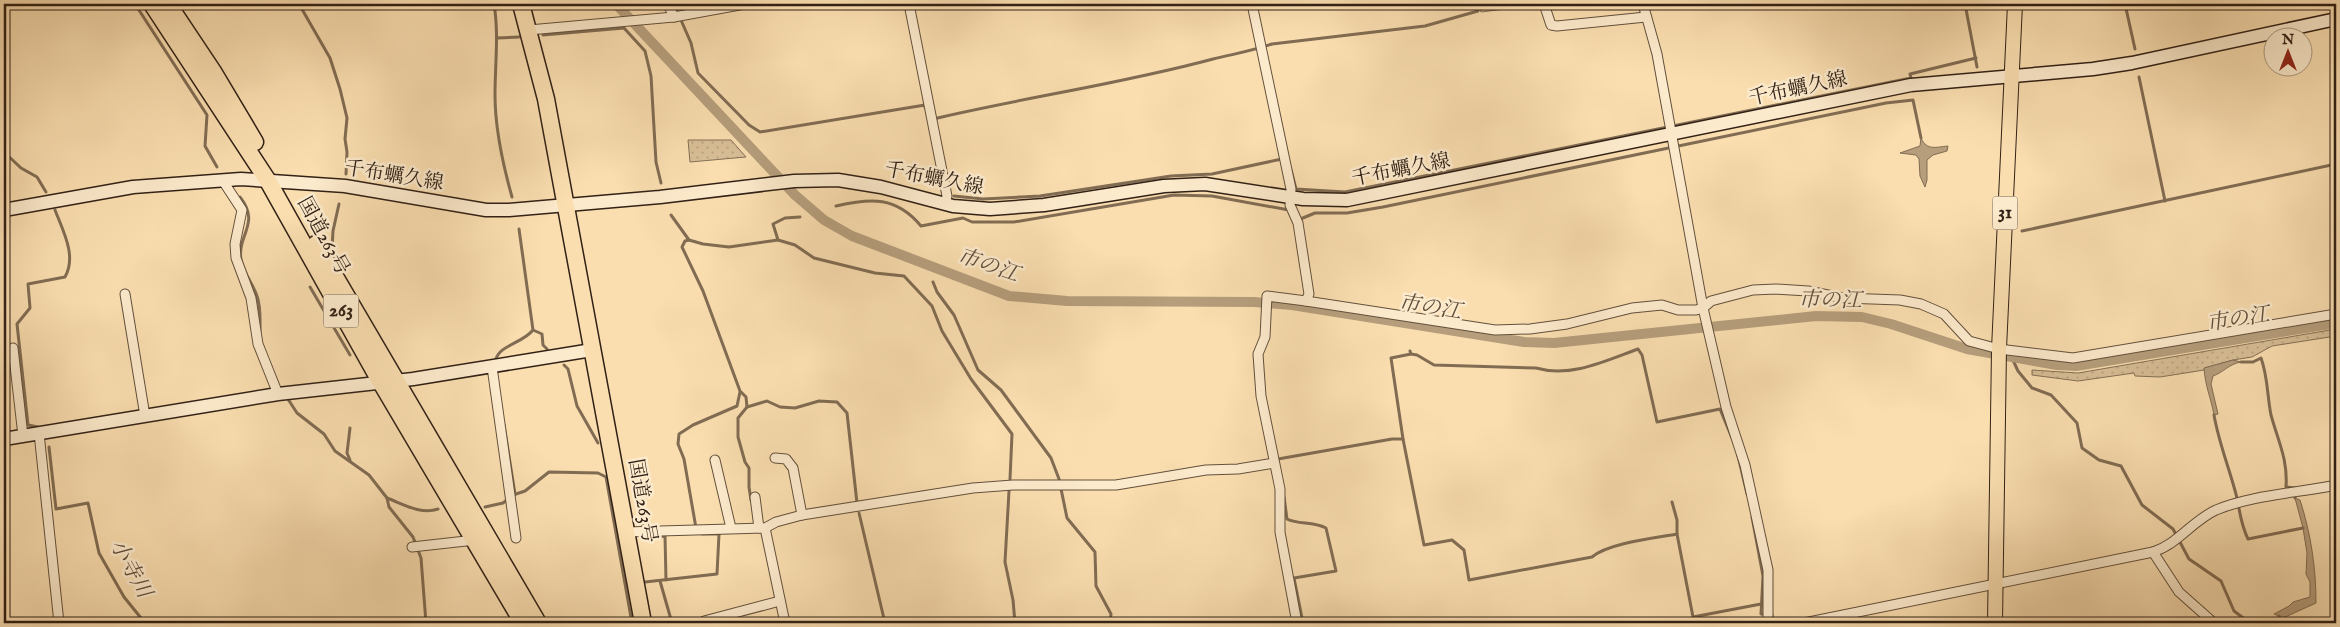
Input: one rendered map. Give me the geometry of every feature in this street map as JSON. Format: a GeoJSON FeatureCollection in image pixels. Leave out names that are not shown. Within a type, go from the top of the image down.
{"type":"FeatureCollection","features":[{"type":"Feature","properties":{"kind":"highway","name":"国道263号"},"geometry":{"type":"LineString","coordinates":[[152,4],[273,181]]}},
{"type":"Feature","properties":{"kind":"highway","name":"国道263号"},"geometry":{"type":"LineString","coordinates":[[168,4],[214,73],[273,181],[389,381],[474,540],[524,623]]}},
{"type":"Feature","properties":{"kind":"highway","name":"国道263号"},"geometry":{"type":"LineString","coordinates":[[521,4],[546,99],[592,350],[637,531],[643,623]]}},
{"type":"Feature","properties":{"kind":"highway","name":"国道263号"},"geometry":{"type":"LineString","coordinates":[[389,381],[492,544],[538,623]]}},
{"type":"Feature","properties":{"kind":"main road","name":"31"},"geometry":{"type":"LineString","coordinates":[[1995,623],[1999,356],[2015,4]]}},
{"type":"Feature","properties":{"kind":"street"},"geometry":{"type":"LineString","coordinates":[[668,4],[678,16]]}},
{"type":"Feature","properties":{"kind":"street"},"geometry":{"type":"LineString","coordinates":[[529,30],[678,16],[745,4]]}},
{"type":"Feature","properties":{"kind":"street"},"geometry":{"type":"LineString","coordinates":[[909,4],[948,196],[945,204]]}},
{"type":"Feature","properties":{"kind":"street"},"geometry":{"type":"LineString","coordinates":[[1252,4],[1291,189],[1290,205],[1297,221],[1309,294],[1306,301]]}},
{"type":"Feature","properties":{"kind":"street"},"geometry":{"type":"LineString","coordinates":[[1544,4],[1551,25],[1557,26],[1646,17]]}},
{"type":"Feature","properties":{"kind":"street"},"geometry":{"type":"LineString","coordinates":[[1643,4],[1657,54],[1703,308],[1726,407],[1746,465],[1768,570],[1767,617]]}},
{"type":"Feature","properties":{"kind":"street","name":"千布蠣久線"},"geometry":{"type":"LineString","coordinates":[[4,210],[133,187],[223,180],[345,186],[486,210],[565,207],[794,181],[838,180],[881,187],[945,204],[990,209],[1044,204],[1164,186],[1205,184],[1289,197],[1347,200],[1671,136],[1911,85],[2059,74],[2132,63],[2336,19]]}},
{"type":"Feature","properties":{"kind":"street"},"geometry":{"type":"LineString","coordinates":[[223,180],[242,210],[235,244],[236,258],[252,298],[258,344],[283,394]]}},
{"type":"Feature","properties":{"kind":"street"},"geometry":{"type":"LineString","coordinates":[[1297,623],[1280,532],[1280,489],[1261,396],[1258,354],[1264,337],[1267,296],[1495,330],[1530,329],[1567,324],[1632,308],[1662,305],[1678,310],[1703,308],[1711,301],[1753,290],[1808,291],[1843,298],[1900,300],[1921,304],[1944,314],[1969,341],[1999,356],[2073,358],[2336,314]]}},
{"type":"Feature","properties":{"kind":"street"},"geometry":{"type":"LineString","coordinates":[[125,294],[145,416]]}},
{"type":"Feature","properties":{"kind":"street"},"geometry":{"type":"LineString","coordinates":[[13,348],[23,436]]}},
{"type":"Feature","properties":{"kind":"street"},"geometry":{"type":"LineString","coordinates":[[4,439],[283,394],[492,367],[592,350]]}},
{"type":"Feature","properties":{"kind":"street"},"geometry":{"type":"LineString","coordinates":[[492,367],[516,538]]}},
{"type":"Feature","properties":{"kind":"street"},"geometry":{"type":"LineString","coordinates":[[39,433],[60,623]]}},
{"type":"Feature","properties":{"kind":"street"},"geometry":{"type":"LineString","coordinates":[[775,458],[786,459],[792,468],[802,515]]}},
{"type":"Feature","properties":{"kind":"street"},"geometry":{"type":"LineString","coordinates":[[715,460],[731,528]]}},
{"type":"Feature","properties":{"kind":"street"},"geometry":{"type":"LineString","coordinates":[[637,531],[762,528],[802,515],[973,488],[1116,485],[1206,470],[1238,469],[1274,463]]}},
{"type":"Feature","properties":{"kind":"street"},"geometry":{"type":"LineString","coordinates":[[1804,623],[2153,552],[2178,538],[2200,518],[2239,502],[2336,485]]}},
{"type":"Feature","properties":{"kind":"street"},"geometry":{"type":"LineString","coordinates":[[755,497],[785,623]]}},
{"type":"Feature","properties":{"kind":"street"},"geometry":{"type":"LineString","coordinates":[[412,547],[474,540],[492,544]]}},
{"type":"Feature","properties":{"kind":"street"},"geometry":{"type":"LineString","coordinates":[[2153,552],[2179,592],[2214,623]]}},
{"type":"Feature","properties":{"kind":"street"},"geometry":{"type":"LineString","coordinates":[[704,621],[780,601]]}},
{"type":"Feature","properties":{"kind":"shaded area"},"geometry":{"type":"Polygon","coordinates":[[[1478,4],[1504,4],[1505,9],[1481,12],[1478,4]]]}},
{"type":"Feature","properties":{"kind":"shaded area"},"geometry":{"type":"Polygon","coordinates":[[[1921,138],[1929,147],[1948,146],[1947,151],[1933,155],[1927,160],[1925,187],[1920,176],[1919,159],[1916,155],[1900,153],[1920,146],[1921,138]]]}},
{"type":"Feature","properties":{"kind":"shaded area"},"geometry":{"type":"Polygon","coordinates":[[[688,140],[731,140],[746,157],[690,162],[688,140]]]}},
{"type":"Feature","properties":{"kind":"shaded area"},"geometry":{"type":"Polygon","coordinates":[[[2336,329],[2336,336],[2272,346],[2252,357],[2233,360],[2205,368],[2204,370],[2160,377],[2135,376],[2134,373],[2078,381],[2032,375],[2032,370],[2078,373],[2336,329]]]}},
{"type":"Feature","properties":{"kind":"shaded area"},"geometry":{"type":"Polygon","coordinates":[[[2233,360],[2241,362],[2233,364],[2213,376],[2211,384],[2218,414],[2214,415],[2204,368],[2233,360]]]}},
{"type":"Feature","properties":{"kind":"shaded area"},"geometry":{"type":"Polygon","coordinates":[[[2295,498],[2300,500],[2310,538],[2314,564],[2316,603],[2283,618],[2274,614],[2293,602],[2310,597],[2310,582],[2306,574],[2307,553],[2295,498]]]}},
{"type":"Feature","properties":{"kind":"waterway"},"geometry":{"type":"LineString","coordinates":[[135,4],[207,115],[205,146],[217,167]]}},
{"type":"Feature","properties":{"kind":"waterway"},"geometry":{"type":"LineString","coordinates":[[299,4],[330,58],[340,89],[347,118],[345,139],[347,152],[346,174]]}},
{"type":"Feature","properties":{"kind":"waterway"},"geometry":{"type":"LineString","coordinates":[[494,4],[497,38],[496,121],[512,197]]}},
{"type":"Feature","properties":{"kind":"waterway","name":"市の江"},"geometry":{"type":"LineString","coordinates":[[616,4],[795,195],[824,220],[852,236],[1009,296],[1067,301],[1254,302],[1292,305],[1524,342],[1554,343],[1816,316],[1862,317],[1891,324],[1967,349],[2057,365],[2076,366],[2336,323]]}},
{"type":"Feature","properties":{"kind":"waterway"},"geometry":{"type":"LineString","coordinates":[[674,4],[691,43],[698,73],[749,125],[760,132],[925,105],[925,107]]}},
{"type":"Feature","properties":{"kind":"waterway"},"geometry":{"type":"LineString","coordinates":[[933,119],[1144,76],[1272,44],[1425,26],[1478,11],[1475,4]]}},
{"type":"Feature","properties":{"kind":"waterway"},"geometry":{"type":"LineString","coordinates":[[1965,4],[1977,67]]}},
{"type":"Feature","properties":{"kind":"waterway"},"geometry":{"type":"LineString","coordinates":[[2125,4],[2135,49]]}},
{"type":"Feature","properties":{"kind":"waterway"},"geometry":{"type":"LineString","coordinates":[[543,35],[624,28],[645,51],[651,76],[656,162],[661,183]]}},
{"type":"Feature","properties":{"kind":"waterway"},"geometry":{"type":"LineString","coordinates":[[497,38],[519,37]]}},
{"type":"Feature","properties":{"kind":"waterway"},"geometry":{"type":"LineString","coordinates":[[1291,170],[1296,189],[1345,192],[1911,78],[1910,74],[1976,58]]}},
{"type":"Feature","properties":{"kind":"waterway"},"geometry":{"type":"LineString","coordinates":[[2139,77],[2165,201]]}},
{"type":"Feature","properties":{"kind":"waterway"},"geometry":{"type":"LineString","coordinates":[[1298,220],[1315,213],[1347,213],[1383,207],[1886,103],[1913,100],[1921,138]]}},
{"type":"Feature","properties":{"kind":"waterway","name":"小寺川"},"geometry":{"type":"LineString","coordinates":[[4,152],[21,168],[37,177],[46,192]]}},
{"type":"Feature","properties":{"kind":"waterway"},"geometry":{"type":"LineString","coordinates":[[954,196],[983,199],[1040,196],[1171,176],[1212,174],[1282,159]]}},
{"type":"Feature","properties":{"kind":"waterway"},"geometry":{"type":"LineString","coordinates":[[2022,231],[2336,164]]}},
{"type":"Feature","properties":{"kind":"waterway"},"geometry":{"type":"LineString","coordinates":[[836,206],[872,201],[892,204],[912,216],[921,226],[963,218],[972,222],[1014,222],[1174,195],[1212,196],[1289,210]]}},
{"type":"Feature","properties":{"kind":"waterway"},"geometry":{"type":"LineString","coordinates":[[240,197],[246,206],[248,215],[247,229],[242,243],[241,260],[258,300],[260,331]]}},
{"type":"Feature","properties":{"kind":"waterway"},"geometry":{"type":"LineString","coordinates":[[332,249],[333,231],[339,204]]}},
{"type":"Feature","properties":{"kind":"waterway","name":"小寺川"},"geometry":{"type":"LineString","coordinates":[[38,427],[28,425],[17,324],[30,308],[28,284],[65,277],[68,269],[70,261],[68,244],[55,210]]}},
{"type":"Feature","properties":{"kind":"waterway"},"geometry":{"type":"LineString","coordinates":[[671,215],[689,240]]}},
{"type":"Feature","properties":{"kind":"waterway"},"geometry":{"type":"LineString","coordinates":[[800,217],[785,218],[773,224],[778,240],[795,245],[814,258],[875,273],[904,276],[932,306],[942,331],[971,379],[1012,434],[1010,479]]}},
{"type":"Feature","properties":{"kind":"waterway"},"geometry":{"type":"LineString","coordinates":[[496,359],[502,350],[524,338],[533,330],[519,229]]}},
{"type":"Feature","properties":{"kind":"waterway"},"geometry":{"type":"LineString","coordinates":[[751,500],[749,468],[745,462],[738,437],[738,418],[747,407],[746,397],[740,391],[703,291],[682,247],[685,241],[689,240],[703,244],[729,247],[778,240]]}},
{"type":"Feature","properties":{"kind":"waterway"},"geometry":{"type":"LineString","coordinates":[[933,282],[937,292],[954,315],[978,370],[1001,390],[1051,458],[1059,479],[1067,518],[1095,552],[1096,586],[1111,614],[1110,623]]}},
{"type":"Feature","properties":{"kind":"waterway"},"geometry":{"type":"LineString","coordinates":[[310,287],[350,355]]}},
{"type":"Feature","properties":{"kind":"waterway"},"geometry":{"type":"LineString","coordinates":[[533,330],[542,334],[543,345],[547,349]]}},
{"type":"Feature","properties":{"kind":"waterway"},"geometry":{"type":"LineString","coordinates":[[1410,351],[1411,354],[1417,355],[1434,365],[1536,368],[1562,371],[1588,367],[1638,349],[1642,355],[1657,422],[1720,409],[1732,438]]}},
{"type":"Feature","properties":{"kind":"waterway"},"geometry":{"type":"LineString","coordinates":[[1411,354],[1391,358],[1403,439],[1424,545],[1452,540],[1464,550],[1469,580],[1592,557],[1599,552],[1620,545],[1677,534]]}},
{"type":"Feature","properties":{"kind":"waterway"},"geometry":{"type":"LineString","coordinates":[[2012,358],[2018,371],[2032,388],[2051,395],[2077,423],[2082,448],[2099,460],[2121,466],[2142,505],[2173,529],[2189,559],[2221,581],[2234,611],[2250,623]]}},
{"type":"Feature","properties":{"kind":"waterway"},"geometry":{"type":"LineString","coordinates":[[2241,362],[2253,362],[2261,358],[2271,415],[2284,459],[2286,487],[2295,488],[2295,498]]}},
{"type":"Feature","properties":{"kind":"waterway"},"geometry":{"type":"LineString","coordinates":[[564,365],[568,369],[577,406],[598,443]]}},
{"type":"Feature","properties":{"kind":"waterway"},"geometry":{"type":"LineString","coordinates":[[696,528],[684,459],[678,444],[679,434],[693,425],[737,406],[740,392]]}},
{"type":"Feature","properties":{"kind":"waterway"},"geometry":{"type":"LineString","coordinates":[[286,396],[297,413],[324,434],[335,451],[369,475],[387,498],[389,507],[413,537],[421,558],[426,623]]}},
{"type":"Feature","properties":{"kind":"waterway"},"geometry":{"type":"LineString","coordinates":[[747,407],[767,401],[780,407],[795,408],[819,401],[837,402],[847,413],[857,503]]}},
{"type":"Feature","properties":{"kind":"waterway"},"geometry":{"type":"LineString","coordinates":[[2214,415],[2237,498],[2242,524],[2248,539],[2303,528]]}},
{"type":"Feature","properties":{"kind":"waterway"},"geometry":{"type":"LineString","coordinates":[[504,425],[515,494]]}},
{"type":"Feature","properties":{"kind":"waterway"},"geometry":{"type":"LineString","coordinates":[[350,428],[347,453],[350,460]]}},
{"type":"Feature","properties":{"kind":"waterway"},"geometry":{"type":"LineString","coordinates":[[1278,462],[1278,459],[1392,439],[1403,439]]}},
{"type":"Feature","properties":{"kind":"waterway","name":"小寺川"},"geometry":{"type":"LineString","coordinates":[[49,447],[56,509],[88,503],[99,553],[124,597],[145,623]]}},
{"type":"Feature","properties":{"kind":"waterway"},"geometry":{"type":"LineString","coordinates":[[1738,456],[1747,494]]}},
{"type":"Feature","properties":{"kind":"waterway"},"geometry":{"type":"LineString","coordinates":[[513,495],[525,491],[549,472],[598,473],[606,477],[632,623]]}},
{"type":"Feature","properties":{"kind":"waterway"},"geometry":{"type":"LineString","coordinates":[[1009,491],[1005,562],[1013,600],[1015,623]]}},
{"type":"Feature","properties":{"kind":"waterway"},"geometry":{"type":"LineString","coordinates":[[1284,497],[1287,519],[1316,524],[1326,528],[1336,571],[1294,578],[1303,623]]}},
{"type":"Feature","properties":{"kind":"waterway"},"geometry":{"type":"LineString","coordinates":[[387,498],[419,510],[438,509]]}},
{"type":"Feature","properties":{"kind":"waterway"},"geometry":{"type":"LineString","coordinates":[[485,507],[503,503],[508,499]]}},
{"type":"Feature","properties":{"kind":"waterway"},"geometry":{"type":"LineString","coordinates":[[1672,502],[1677,520],[1677,534],[1693,617],[1761,604]]}},
{"type":"Feature","properties":{"kind":"waterway"},"geometry":{"type":"LineString","coordinates":[[859,513],[885,623]]}},
{"type":"Feature","properties":{"kind":"waterway"},"geometry":{"type":"LineString","coordinates":[[1752,517],[1763,576],[1761,614],[1772,615],[1774,623]]}},
{"type":"Feature","properties":{"kind":"waterway"},"geometry":{"type":"LineString","coordinates":[[635,521],[642,520],[644,537],[665,536],[666,580]]}},
{"type":"Feature","properties":{"kind":"waterway"},"geometry":{"type":"LineString","coordinates":[[702,534],[719,534]]}},
{"type":"Feature","properties":{"kind":"waterway"},"geometry":{"type":"LineString","coordinates":[[645,582],[717,574],[719,534]]}},
{"type":"Feature","properties":{"kind":"waterway"},"geometry":{"type":"LineString","coordinates":[[660,581],[672,623]]}},
{"type":"Feature","properties":{"kind":"waterway"},"geometry":{"type":"LineString","coordinates":[[2279,616],[2284,623]]}}]}
